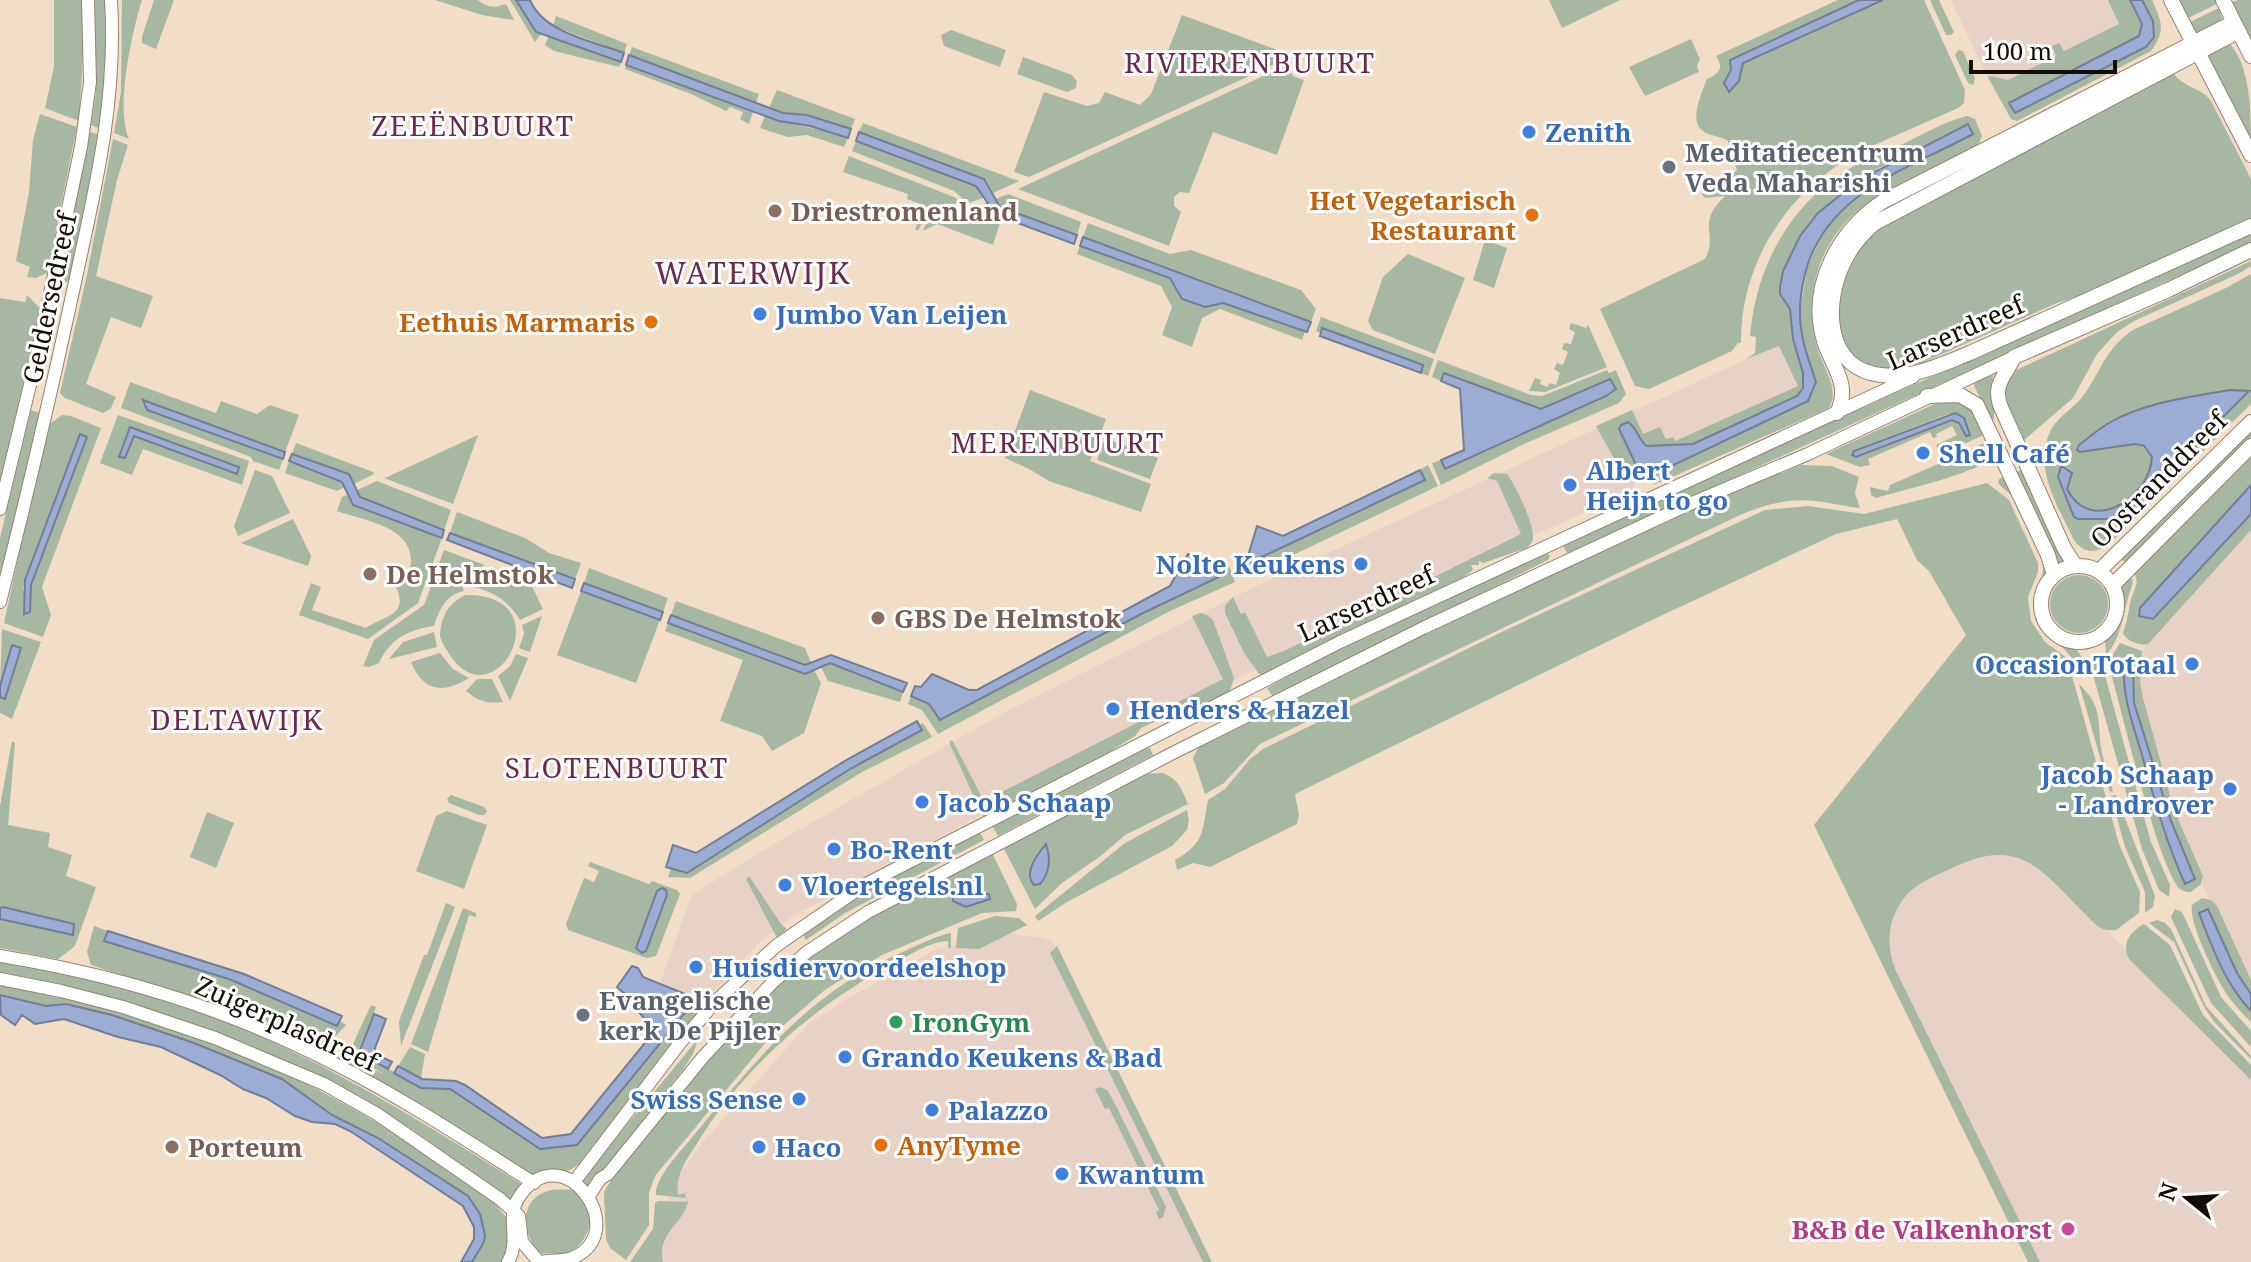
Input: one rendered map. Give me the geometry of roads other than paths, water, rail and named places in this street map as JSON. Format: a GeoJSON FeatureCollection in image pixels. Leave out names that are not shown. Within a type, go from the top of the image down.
{"type":"FeatureCollection","features":[{"type":"Feature","properties":{"kind":"main road","name":"Geldersedreef"},"geometry":{"type":"LineString","coordinates":[[0,509],[36,360],[83,133],[90,82],[88,0]]}},
{"type":"Feature","properties":{"kind":"main road","name":"Geldersedreef"},"geometry":{"type":"LineString","coordinates":[[0,602],[51,388],[104,141],[112,84],[111,0]]}},
{"type":"Feature","properties":{"kind":"main road"},"geometry":{"type":"LineString","coordinates":[[2171,0],[2251,155]]}},
{"type":"Feature","properties":{"kind":"main road"},"geometry":{"type":"LineString","coordinates":[[2223,0],[2251,56]]}},
{"type":"Feature","properties":{"kind":"main road"},"geometry":{"type":"LineString","coordinates":[[2172,60],[2182,22]]}},
{"type":"Feature","properties":{"kind":"main road"},"geometry":{"type":"LineString","coordinates":[[1923,372],[1891,376],[1866,372],[1852,364],[1836,343],[1831,316],[1835,284],[1843,262],[1862,235],[1888,214],[2236,27]]}},
{"type":"Feature","properties":{"kind":"main road"},"geometry":{"type":"LineString","coordinates":[[1837,413],[1844,397],[1844,388],[1824,340],[1820,303],[1832,257],[1856,222],[1882,202],[2172,60],[2209,74]]}},
{"type":"Feature","properties":{"kind":"main road","name":"Larserdreef"},"geometry":{"type":"LineString","coordinates":[[570,1180],[588,1166],[680,1043],[717,1000],[776,946],[864,885],[1340,642],[1923,372],[2251,226]]}},
{"type":"Feature","properties":{"kind":"main road","name":"Larserdreef"},"geometry":{"type":"LineString","coordinates":[[594,1197],[600,1179],[608,1174],[703,1057],[773,982],[807,952],[868,912],[1171,754],[1423,628],[2251,250]]}},
{"type":"Feature","properties":{"kind":"main road"},"geometry":{"type":"LineString","coordinates":[[2014,357],[2001,376],[1997,390],[2006,420],[2064,548],[2075,565]]}},
{"type":"Feature","properties":{"kind":"main road"},"geometry":{"type":"LineString","coordinates":[[1927,396],[1968,398],[1980,410],[2048,555],[2054,575]]}},
{"type":"Feature","properties":{"kind":"main road","name":"Oostranddreef"},"geometry":{"type":"LineString","coordinates":[[2099,571],[2251,422]]}},
{"type":"Feature","properties":{"kind":"main road","name":"Oostranddreef"},"geometry":{"type":"LineString","coordinates":[[2113,585],[2251,446]]}},
{"type":"Feature","properties":{"kind":"main road"},"geometry":{"type":"LineString","coordinates":[[2075,565],[2099,571],[2113,585],[2117,608],[2112,622],[2099,636],[2076,642],[2060,637],[2041,612],[2043,592],[2054,575],[2064,568],[2075,565]]}},
{"type":"Feature","properties":{"kind":"main road","name":"Zuigerplasdreef"},"geometry":{"type":"LineString","coordinates":[[0,956],[76,968],[126,982],[180,998],[263,1030],[397,1098],[534,1183]]}},
{"type":"Feature","properties":{"kind":"main road","name":"Zuigerplasdreef"},"geometry":{"type":"LineString","coordinates":[[0,979],[123,1007],[215,1038],[324,1084],[377,1114],[500,1199],[516,1214]]}},
{"type":"Feature","properties":{"kind":"main road"},"geometry":{"type":"LineString","coordinates":[[516,1262],[519,1245],[516,1214],[520,1195],[534,1183],[552,1177],[570,1180],[594,1197],[596,1237],[590,1252],[578,1262]]}},
{"type":"Feature","properties":{"kind":"main road"},"geometry":{"type":"LineString","coordinates":[[516,1214],[523,1202],[538,1188],[570,1180]]}},
{"type":"Feature","properties":{"kind":"main road"},"geometry":{"type":"LineString","coordinates":[[519,1245],[540,1262],[564,1260],[576,1256],[596,1237]]}},
{"type":"Feature","properties":{"kind":"main road"},"geometry":{"type":"LineString","coordinates":[[508,1262],[519,1245]]}},
{"type":"Feature","properties":{"kind":"water"},"geometry":{"type":"Polygon","coordinates":[[[516,0],[530,0],[546,21],[557,28],[624,53],[621,62],[536,32],[516,0]]]}},
{"type":"Feature","properties":{"kind":"water"},"geometry":{"type":"Polygon","coordinates":[[[1859,0],[1883,0],[1743,63],[1739,81],[1729,92],[1724,83],[1731,70],[1730,60],[1859,0]]]}},
{"type":"Feature","properties":{"kind":"water"},"geometry":{"type":"Polygon","coordinates":[[[2130,0],[2142,0],[2153,21],[2154,37],[2146,47],[2015,113],[2009,103],[2139,36],[2142,24],[2130,0]]]}},
{"type":"Feature","properties":{"kind":"water"},"geometry":{"type":"Polygon","coordinates":[[[629,55],[783,113],[807,115],[851,129],[848,138],[810,126],[779,121],[626,65],[629,55]]]}},
{"type":"Feature","properties":{"kind":"water"},"geometry":{"type":"Polygon","coordinates":[[[1968,124],[1973,134],[1897,172],[1850,203],[1815,246],[1805,274],[1800,304],[1802,335],[1816,382],[1808,401],[1661,471],[1638,469],[1619,429],[1621,425],[1631,424],[1647,446],[1693,444],[1797,396],[1803,388],[1803,373],[1793,339],[1790,309],[1780,294],[1780,287],[1783,271],[1800,236],[1818,213],[1859,180],[1968,124]]]}},
{"type":"Feature","properties":{"kind":"water"},"geometry":{"type":"Polygon","coordinates":[[[859,132],[984,179],[1000,207],[1077,235],[1074,244],[996,215],[976,186],[856,141],[859,132]]]}},
{"type":"Feature","properties":{"kind":"water"},"geometry":{"type":"Polygon","coordinates":[[[1083,237],[1311,322],[1307,332],[1223,303],[1205,307],[1182,299],[1170,278],[1080,246],[1083,237]]]}},
{"type":"Feature","properties":{"kind":"water"},"geometry":{"type":"Polygon","coordinates":[[[1322,328],[1423,365],[1421,373],[1320,336],[1322,328]]]}},
{"type":"Feature","properties":{"kind":"water"},"geometry":{"type":"Polygon","coordinates":[[[1444,373],[1541,409],[1610,379],[1616,389],[1445,469],[1441,460],[1464,450],[1460,389],[1441,381],[1444,373]]]}},
{"type":"Feature","properties":{"kind":"water"},"geometry":{"type":"Polygon","coordinates":[[[2230,390],[2249,391],[2121,519],[2074,517],[2058,477],[2061,466],[2072,473],[2067,489],[2077,503],[2090,510],[2104,510],[2131,498],[2149,472],[2152,457],[2144,446],[2135,444],[2080,452],[2077,450],[2079,445],[2109,423],[2138,410],[2168,401],[2230,390]]]}},
{"type":"Feature","properties":{"kind":"water"},"geometry":{"type":"Polygon","coordinates":[[[143,400],[285,452],[283,459],[147,410],[143,400]]]}},
{"type":"Feature","properties":{"kind":"water"},"geometry":{"type":"Polygon","coordinates":[[[1955,413],[1964,418],[1970,435],[1966,436],[1959,423],[1952,420],[1856,457],[1852,455],[1854,451],[1955,413]]]}},
{"type":"Feature","properties":{"kind":"water"},"geometry":{"type":"Polygon","coordinates":[[[130,427],[239,467],[237,474],[134,436],[125,458],[119,457],[130,427]]]}},
{"type":"Feature","properties":{"kind":"water"},"geometry":{"type":"Polygon","coordinates":[[[80,434],[87,437],[31,585],[30,612],[24,614],[25,580],[80,434]]]}},
{"type":"Feature","properties":{"kind":"water"},"geometry":{"type":"Polygon","coordinates":[[[292,454],[349,474],[360,497],[444,530],[442,538],[353,505],[342,482],[289,461],[292,454]]]}},
{"type":"Feature","properties":{"kind":"water"},"geometry":{"type":"Polygon","coordinates":[[[1420,470],[1425,480],[1251,562],[1247,559],[1257,526],[1283,536],[1420,470]]]}},
{"type":"Feature","properties":{"kind":"water"},"geometry":{"type":"Polygon","coordinates":[[[2251,485],[2251,514],[2153,619],[2139,616],[2140,608],[2251,485]]]}},
{"type":"Feature","properties":{"kind":"water"},"geometry":{"type":"Polygon","coordinates":[[[450,533],[575,579],[572,588],[447,540],[450,533]]]}},
{"type":"Feature","properties":{"kind":"water"},"geometry":{"type":"Polygon","coordinates":[[[1188,554],[1216,565],[1223,575],[1141,614],[940,720],[929,704],[911,696],[915,686],[921,687],[932,674],[969,690],[977,690],[1170,586],[1188,554]]]}},
{"type":"Feature","properties":{"kind":"water"},"geometry":{"type":"Polygon","coordinates":[[[584,583],[663,612],[660,620],[581,591],[584,583]]]}},
{"type":"Feature","properties":{"kind":"water"},"geometry":{"type":"Polygon","coordinates":[[[671,615],[805,665],[831,655],[907,683],[903,692],[830,663],[805,674],[668,623],[671,615]]]}},
{"type":"Feature","properties":{"kind":"water"},"geometry":{"type":"Polygon","coordinates":[[[12,645],[21,648],[5,699],[0,697],[0,686],[12,645]]]}},
{"type":"Feature","properties":{"kind":"water"},"geometry":{"type":"Polygon","coordinates":[[[2127,663],[2133,667],[2134,703],[2171,821],[2195,879],[2185,884],[2161,820],[2129,710],[2124,677],[2124,665],[2127,663]]]}},
{"type":"Feature","properties":{"kind":"water"},"geometry":{"type":"Polygon","coordinates":[[[917,721],[922,730],[850,769],[687,873],[666,867],[673,845],[696,853],[848,759],[917,721]]]}},
{"type":"Feature","properties":{"kind":"water"},"geometry":{"type":"Polygon","coordinates":[[[1046,844],[1048,870],[1040,884],[1034,885],[1031,869],[1046,844]]]}},
{"type":"Feature","properties":{"kind":"water"},"geometry":{"type":"Polygon","coordinates":[[[662,888],[667,895],[646,951],[642,953],[636,948],[657,891],[662,888]]]}},
{"type":"Feature","properties":{"kind":"water"},"geometry":{"type":"Polygon","coordinates":[[[953,892],[989,894],[990,899],[966,907],[953,901],[953,892]]]}},
{"type":"Feature","properties":{"kind":"water"},"geometry":{"type":"Polygon","coordinates":[[[0,908],[74,924],[73,935],[0,919],[0,908]]]}},
{"type":"Feature","properties":{"kind":"water"},"geometry":{"type":"Polygon","coordinates":[[[2208,909],[2237,973],[2251,994],[2251,1011],[2234,989],[2214,952],[2199,913],[2208,909]]]}},
{"type":"Feature","properties":{"kind":"water"},"geometry":{"type":"Polygon","coordinates":[[[108,931],[244,974],[342,1016],[337,1026],[229,979],[104,941],[108,931]]]}},
{"type":"Feature","properties":{"kind":"water"},"geometry":{"type":"Polygon","coordinates":[[[632,966],[638,968],[643,977],[700,1000],[693,1003],[577,1145],[540,1149],[450,1089],[421,1088],[394,1073],[398,1066],[422,1079],[456,1081],[542,1138],[571,1134],[653,1033],[653,1028],[636,1009],[639,1000],[617,987],[632,966]]]}},
{"type":"Feature","properties":{"kind":"water"},"geometry":{"type":"Polygon","coordinates":[[[0,995],[46,1006],[66,1004],[112,1015],[194,1043],[282,1079],[332,1115],[378,1138],[468,1196],[480,1214],[484,1242],[472,1262],[461,1262],[474,1239],[474,1227],[463,1206],[350,1131],[335,1124],[312,1122],[295,1116],[266,1098],[161,1047],[64,1019],[35,1024],[22,1015],[15,1025],[1,1015],[0,995]]]}},
{"type":"Feature","properties":{"kind":"water"},"geometry":{"type":"Polygon","coordinates":[[[374,1014],[386,1019],[375,1048],[376,1054],[392,1062],[388,1069],[359,1053],[374,1014]]]}},
{"type":"Feature","properties":{"kind":"place","name":"Zenith"},"geometry":{"type":"Point","coordinates":[1529,132]}},
{"type":"Feature","properties":{"kind":"place","name":"Meditatiecentrum Veda Maharishi"},"geometry":{"type":"Point","coordinates":[1669,167]}},
{"type":"Feature","properties":{"kind":"place","name":"Driestromenland"},"geometry":{"type":"Point","coordinates":[775,211]}},
{"type":"Feature","properties":{"kind":"place","name":"Het Vegetarisch Restaurant"},"geometry":{"type":"Point","coordinates":[1532,215]}},
{"type":"Feature","properties":{"kind":"place","name":"Jumbo Van Leijen"},"geometry":{"type":"Point","coordinates":[760,314]}},
{"type":"Feature","properties":{"kind":"place","name":"Eethuis Marmaris"},"geometry":{"type":"Point","coordinates":[651,322]}},
{"type":"Feature","properties":{"kind":"place","name":"Shell Café"},"geometry":{"type":"Point","coordinates":[1923,453]}},
{"type":"Feature","properties":{"kind":"place","name":"Albert Heijn to go"},"geometry":{"type":"Point","coordinates":[1570,485]}},
{"type":"Feature","properties":{"kind":"place","name":"Nolte Keukens"},"geometry":{"type":"Point","coordinates":[1361,564]}},
{"type":"Feature","properties":{"kind":"place","name":"De Helmstok"},"geometry":{"type":"Point","coordinates":[370,574]}},
{"type":"Feature","properties":{"kind":"place","name":"GBS De Helmstok"},"geometry":{"type":"Point","coordinates":[878,618]}},
{"type":"Feature","properties":{"kind":"place","name":"OccasionTotaal"},"geometry":{"type":"Point","coordinates":[2192,664]}},
{"type":"Feature","properties":{"kind":"place","name":"Henders & Hazel"},"geometry":{"type":"Point","coordinates":[1113,709]}},
{"type":"Feature","properties":{"kind":"place","name":"Jacob Schaap - Landrover"},"geometry":{"type":"Point","coordinates":[2230,789]}},
{"type":"Feature","properties":{"kind":"place","name":"Jacob Schaap"},"geometry":{"type":"Point","coordinates":[922,802]}},
{"type":"Feature","properties":{"kind":"place","name":"Bo-Rent"},"geometry":{"type":"Point","coordinates":[834,849]}},
{"type":"Feature","properties":{"kind":"place","name":"Vloertegels.nl"},"geometry":{"type":"Point","coordinates":[785,885]}},
{"type":"Feature","properties":{"kind":"place","name":"Huisdiervoordeelshop"},"geometry":{"type":"Point","coordinates":[696,967]}},
{"type":"Feature","properties":{"kind":"place","name":"Evangelische kerk De Pijler"},"geometry":{"type":"Point","coordinates":[583,1015]}},
{"type":"Feature","properties":{"kind":"place","name":"IronGym"},"geometry":{"type":"Point","coordinates":[896,1022]}},
{"type":"Feature","properties":{"kind":"place","name":"Grando Keukens & Bad"},"geometry":{"type":"Point","coordinates":[845,1057]}},
{"type":"Feature","properties":{"kind":"place","name":"Swiss Sense"},"geometry":{"type":"Point","coordinates":[799,1099]}},
{"type":"Feature","properties":{"kind":"place","name":"Palazzo"},"geometry":{"type":"Point","coordinates":[932,1110]}},
{"type":"Feature","properties":{"kind":"place","name":"AnyTyme"},"geometry":{"type":"Point","coordinates":[881,1145]}},
{"type":"Feature","properties":{"kind":"place","name":"Porteum"},"geometry":{"type":"Point","coordinates":[172,1147]}},
{"type":"Feature","properties":{"kind":"place","name":"Haco"},"geometry":{"type":"Point","coordinates":[759,1147]}},
{"type":"Feature","properties":{"kind":"place","name":"Kwantum"},"geometry":{"type":"Point","coordinates":[1062,1174]}},
{"type":"Feature","properties":{"kind":"place","name":"B&B de Valkenhorst"},"geometry":{"type":"Point","coordinates":[2068,1229]}},
{"type":"Feature","properties":{"kind":"district","name":"RIVIERENBUURT"},"geometry":{"type":"Point","coordinates":[1250,62]}},
{"type":"Feature","properties":{"kind":"district","name":"ZEEËNBUURT"},"geometry":{"type":"Point","coordinates":[473,125]}},
{"type":"Feature","properties":{"kind":"district","name":"WATERWIJK"},"geometry":{"type":"Point","coordinates":[753,272]}},
{"type":"Feature","properties":{"kind":"district","name":"MERENBUURT"},"geometry":{"type":"Point","coordinates":[1058,442]}},
{"type":"Feature","properties":{"kind":"district","name":"DELTAWIJK"},"geometry":{"type":"Point","coordinates":[237,719]}},
{"type":"Feature","properties":{"kind":"district","name":"SLOTENBUURT"},"geometry":{"type":"Point","coordinates":[617,767]}}]}
